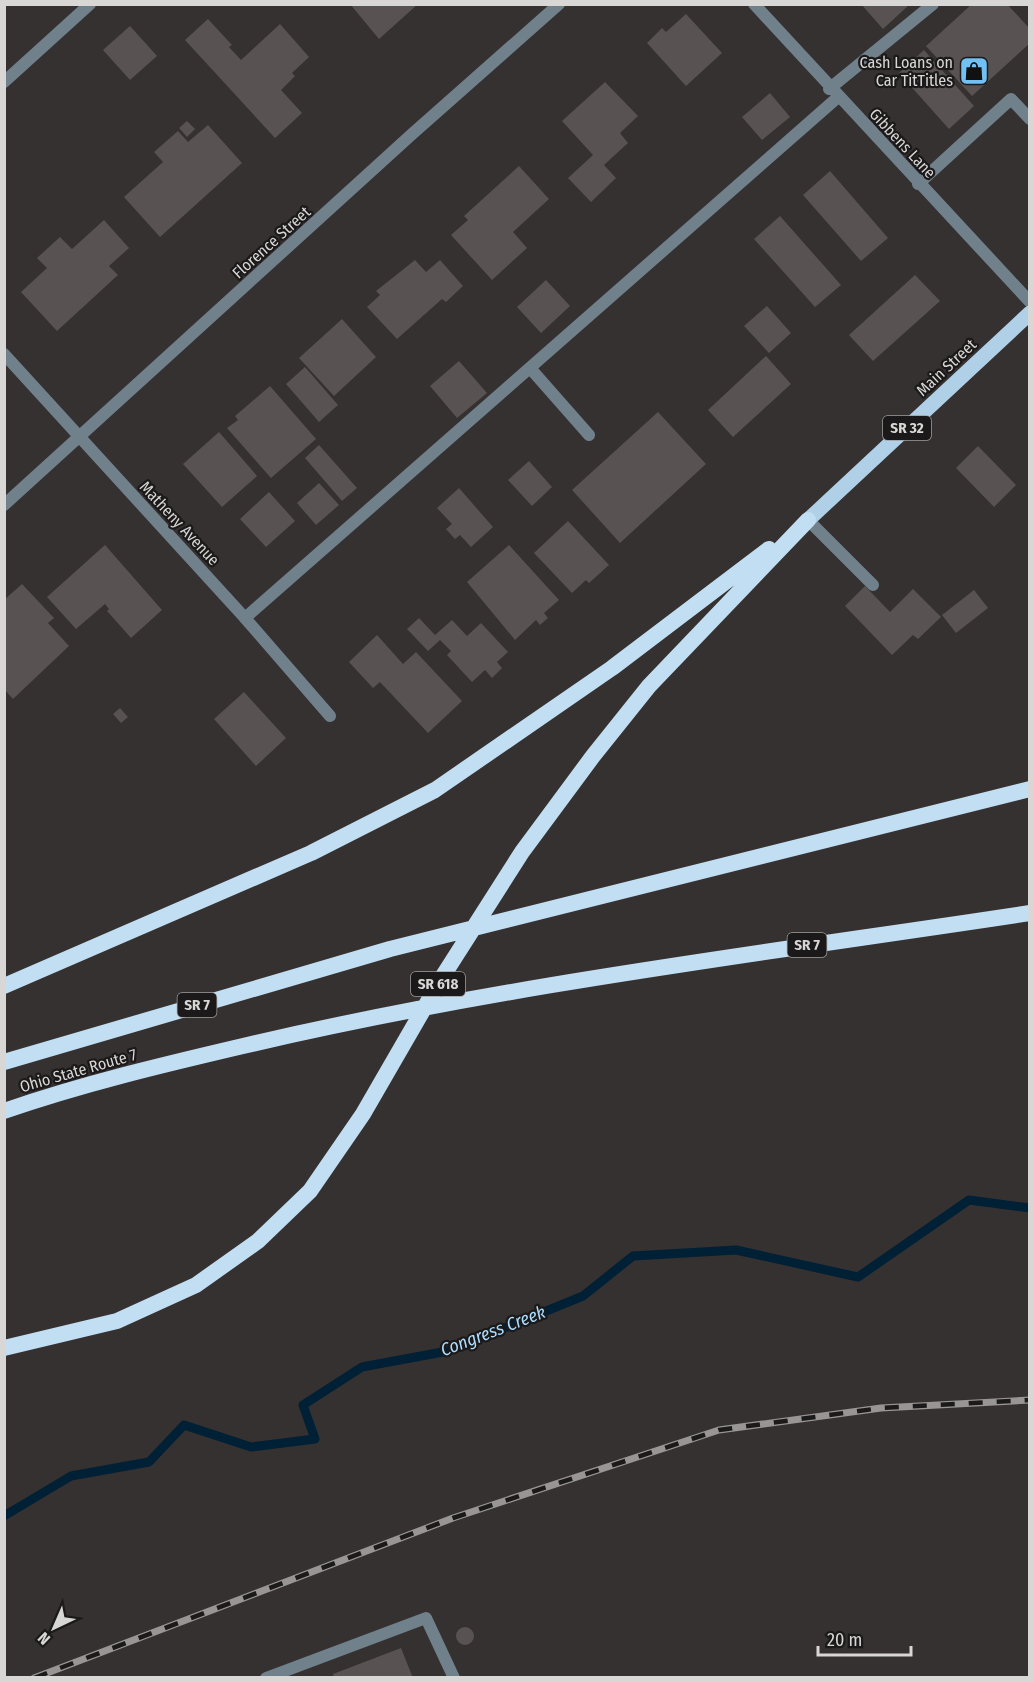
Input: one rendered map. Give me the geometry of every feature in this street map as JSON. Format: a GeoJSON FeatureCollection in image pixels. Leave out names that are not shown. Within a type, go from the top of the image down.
{"type":"FeatureCollection","features":[{"type":"Feature","properties":{"kind":"highway"},"geometry":{"type":"LineString","coordinates":[[4,986],[311,853],[435,790],[612,668],[808,520]]}},
{"type":"Feature","properties":{"kind":"highway","name":"SR 618"},"geometry":{"type":"LineString","coordinates":[[4,1348],[117,1321],[196,1285],[258,1241],[310,1191],[363,1114],[441,979],[516,862],[572,785],[649,686],[808,520]]}},
{"type":"Feature","properties":{"kind":"highway","name":"SR 7"},"geometry":{"type":"LineString","coordinates":[[4,1062],[390,949],[1029,789]]}},
{"type":"Feature","properties":{"kind":"highway","name":"Ohio State Route 7"},"geometry":{"type":"LineString","coordinates":[[4,1111],[55,1094],[162,1065],[345,1022],[584,979],[1029,913]]}},
{"type":"Feature","properties":{"kind":"main road","name":"Main Street"},"geometry":{"type":"LineString","coordinates":[[808,520],[1029,314]]}},
{"type":"Feature","properties":{"kind":"street"},"geometry":{"type":"LineString","coordinates":[[4,82],[90,4]]}},
{"type":"Feature","properties":{"kind":"street","name":"Florence Street"},"geometry":{"type":"LineString","coordinates":[[4,505],[411,135],[559,4]]}},
{"type":"Feature","properties":{"kind":"street","name":"Gibbens Lane"},"geometry":{"type":"LineString","coordinates":[[754,4],[833,93],[1029,302]]}},
{"type":"Feature","properties":{"kind":"street"},"geometry":{"type":"LineString","coordinates":[[245,618],[530,368],[933,4]]}},
{"type":"Feature","properties":{"kind":"street"},"geometry":{"type":"LineString","coordinates":[[918,184],[1011,99],[1029,119]]}},
{"type":"Feature","properties":{"kind":"street","name":"Matheny Avenue"},"geometry":{"type":"LineString","coordinates":[[4,354],[245,618],[330,716]]}},
{"type":"Feature","properties":{"kind":"street"},"geometry":{"type":"LineString","coordinates":[[530,368],[589,435]]}},
{"type":"Feature","properties":{"kind":"street"},"geometry":{"type":"LineString","coordinates":[[808,520],[873,585]]}},
{"type":"Feature","properties":{"kind":"street"},"geometry":{"type":"LineString","coordinates":[[266,1677],[426,1618],[454,1677]]}},
{"type":"Feature","properties":{"kind":"building"},"geometry":{"type":"Polygon","coordinates":[[[350,4],[418,4],[379,39],[350,4]]]}},
{"type":"Feature","properties":{"kind":"building"},"geometry":{"type":"Polygon","coordinates":[[[861,4],[910,4],[883,29],[861,4]]]}},
{"type":"Feature","properties":{"kind":"building","name":"Cash Loans on Car TitTitles"},"geometry":{"type":"Polygon","coordinates":[[[972,4],[1007,4],[1030,29],[1030,43],[972,96],[926,46],[972,4]]]}},
{"type":"Feature","properties":{"kind":"building"},"geometry":{"type":"Polygon","coordinates":[[[686,14],[722,53],[686,86],[647,43],[662,28],[666,32],[686,14]]]}},
{"type":"Feature","properties":{"kind":"building"},"geometry":{"type":"Polygon","coordinates":[[[208,19],[232,45],[229,47],[241,60],[280,24],[309,57],[292,73],[295,76],[281,90],[302,113],[275,138],[185,40],[208,19]]]}},
{"type":"Feature","properties":{"kind":"building"},"geometry":{"type":"Polygon","coordinates":[[[130,26],[157,56],[130,80],[103,50],[130,26]]]}},
{"type":"Feature","properties":{"kind":"building"},"geometry":{"type":"Polygon","coordinates":[[[924,50],[974,106],[949,129],[899,73],[924,50]]]}},
{"type":"Feature","properties":{"kind":"building"},"geometry":{"type":"Polygon","coordinates":[[[605,82],[638,116],[620,133],[628,143],[604,165],[616,178],[591,202],[568,178],[593,155],[562,121],[605,82]]]}},
{"type":"Feature","properties":{"kind":"building"},"geometry":{"type":"Polygon","coordinates":[[[770,93],[790,117],[762,140],[742,117],[770,93]]]}},
{"type":"Feature","properties":{"kind":"building"},"geometry":{"type":"Polygon","coordinates":[[[187,121],[195,129],[187,137],[179,128],[187,121]]]}},
{"type":"Feature","properties":{"kind":"building"},"geometry":{"type":"Polygon","coordinates":[[[208,125],[242,163],[160,237],[124,197],[163,162],[154,152],[178,131],[188,142],[208,125]]]}},
{"type":"Feature","properties":{"kind":"building"},"geometry":{"type":"Polygon","coordinates":[[[519,166],[549,199],[513,232],[527,248],[492,280],[451,235],[468,220],[464,216],[519,166]]]}},
{"type":"Feature","properties":{"kind":"building"},"geometry":{"type":"Polygon","coordinates":[[[830,171],[888,238],[861,261],[803,195],[830,171]]]}},
{"type":"Feature","properties":{"kind":"building"},"geometry":{"type":"Polygon","coordinates":[[[780,216],[841,285],[815,307],[754,239],[780,216]]]}},
{"type":"Feature","properties":{"kind":"building"},"geometry":{"type":"Polygon","coordinates":[[[104,220],[129,248],[109,266],[118,275],[57,331],[21,292],[47,268],[37,258],[60,237],[72,249],[104,220]]]}},
{"type":"Feature","properties":{"kind":"building"},"geometry":{"type":"Polygon","coordinates":[[[415,260],[426,272],[440,260],[463,286],[446,302],[442,299],[397,339],[367,307],[380,295],[376,291],[415,260]]]}},
{"type":"Feature","properties":{"kind":"building"},"geometry":{"type":"Polygon","coordinates":[[[915,275],[940,301],[873,361],[849,335],[915,275]]]}},
{"type":"Feature","properties":{"kind":"building"},"geometry":{"type":"Polygon","coordinates":[[[546,280],[570,306],[541,333],[517,307],[546,280]]]}},
{"type":"Feature","properties":{"kind":"building"},"geometry":{"type":"Polygon","coordinates":[[[767,306],[791,333],[769,353],[744,326],[767,306]]]}},
{"type":"Feature","properties":{"kind":"building"},"geometry":{"type":"Polygon","coordinates":[[[342,319],[376,357],[334,396],[299,358],[342,319]]]}},
{"type":"Feature","properties":{"kind":"building"},"geometry":{"type":"Polygon","coordinates":[[[766,356],[791,384],[733,437],[708,410],[766,356]]]}},
{"type":"Feature","properties":{"kind":"building"},"geometry":{"type":"Polygon","coordinates":[[[459,361],[487,393],[457,418],[430,386],[459,361]]]}},
{"type":"Feature","properties":{"kind":"building"},"geometry":{"type":"Polygon","coordinates":[[[305,367],[338,405],[319,422],[286,384],[305,367]]]}},
{"type":"Feature","properties":{"kind":"building"},"geometry":{"type":"Polygon","coordinates":[[[270,386],[316,439],[271,478],[227,428],[238,420],[235,416],[270,386]]]}},
{"type":"Feature","properties":{"kind":"building"},"geometry":{"type":"Polygon","coordinates":[[[658,412],[706,464],[620,543],[572,490],[658,412]]]}},
{"type":"Feature","properties":{"kind":"building"},"geometry":{"type":"Polygon","coordinates":[[[219,432],[257,476],[222,507],[183,464],[219,432]]]}},
{"type":"Feature","properties":{"kind":"building"},"geometry":{"type":"Polygon","coordinates":[[[319,445],[357,488],[342,501],[305,458],[319,445]]]}},
{"type":"Feature","properties":{"kind":"building"},"geometry":{"type":"Polygon","coordinates":[[[978,446],[1016,485],[994,507],[956,468],[978,446]]]}},
{"type":"Feature","properties":{"kind":"building"},"geometry":{"type":"Polygon","coordinates":[[[529,461],[552,487],[532,506],[508,480],[529,461]]]}},
{"type":"Feature","properties":{"kind":"building"},"geometry":{"type":"Polygon","coordinates":[[[319,483],[339,505],[316,525],[297,503],[319,483]]]}},
{"type":"Feature","properties":{"kind":"building"},"geometry":{"type":"Polygon","coordinates":[[[459,488],[493,527],[471,547],[460,535],[455,539],[446,529],[452,524],[437,508],[459,488]]]}},
{"type":"Feature","properties":{"kind":"building"},"geometry":{"type":"Polygon","coordinates":[[[269,492],[295,521],[266,547],[240,519],[269,492]]]}},
{"type":"Feature","properties":{"kind":"building"},"geometry":{"type":"Polygon","coordinates":[[[568,521],[609,565],[589,583],[586,580],[572,593],[534,553],[568,521]]]}},
{"type":"Feature","properties":{"kind":"building"},"geometry":{"type":"Polygon","coordinates":[[[105,545],[162,610],[131,638],[107,611],[109,609],[105,604],[76,629],[47,597],[105,545]]]}},
{"type":"Feature","properties":{"kind":"building"},"geometry":{"type":"Polygon","coordinates":[[[509,545],[559,600],[544,613],[548,618],[540,625],[536,620],[515,640],[467,582],[509,545]]]}},
{"type":"Feature","properties":{"kind":"building"},"geometry":{"type":"Polygon","coordinates":[[[22,584],[54,618],[48,623],[69,646],[13,699],[4,689],[4,600],[22,584]]]}},
{"type":"Feature","properties":{"kind":"building"},"geometry":{"type":"Polygon","coordinates":[[[865,586],[890,612],[913,589],[941,617],[918,639],[913,635],[892,655],[845,606],[865,586]]]}},
{"type":"Feature","properties":{"kind":"building"},"geometry":{"type":"Polygon","coordinates":[[[974,590],[988,608],[956,633],[942,615],[974,590]]]}},
{"type":"Feature","properties":{"kind":"building"},"geometry":{"type":"Polygon","coordinates":[[[419,618],[435,635],[452,620],[467,636],[481,623],[508,652],[497,662],[502,668],[492,678],[485,670],[472,682],[447,655],[451,651],[440,640],[428,651],[407,629],[419,618]]]}},
{"type":"Feature","properties":{"kind":"building"},"geometry":{"type":"Polygon","coordinates":[[[377,635],[403,664],[416,652],[462,701],[428,733],[380,682],[373,688],[349,662],[377,635]]]}},
{"type":"Feature","properties":{"kind":"building"},"geometry":{"type":"Polygon","coordinates":[[[244,692],[286,738],[256,766],[214,719],[244,692]]]}},
{"type":"Feature","properties":{"kind":"building"},"geometry":{"type":"Polygon","coordinates":[[[120,708],[128,717],[121,723],[113,714],[120,708]]]}},
{"type":"Feature","properties":{"kind":"building"},"geometry":{"type":"Polygon","coordinates":[[[461,1627],[469,1627],[474,1632],[472,1643],[461,1645],[456,1640],[456,1632],[461,1627]]]}},
{"type":"Feature","properties":{"kind":"building"},"geometry":{"type":"Polygon","coordinates":[[[401,1648],[413,1678],[334,1678],[333,1674],[401,1648]]]}},
{"type":"Feature","properties":{"kind":"waterway","name":"Congress Creek"},"geometry":{"type":"LineString","coordinates":[[4,1516],[71,1476],[149,1462],[184,1425],[251,1447],[315,1439],[303,1405],[362,1367],[448,1351],[583,1296],[633,1256],[736,1250],[858,1277],[969,1200],[1030,1208]]}},
{"type":"Feature","properties":{"kind":"railway"},"geometry":{"type":"LineString","coordinates":[[34,1678],[453,1518],[719,1430],[881,1408],[1030,1400]]}},
{"type":"Feature","properties":{"kind":"place","name":"Cash Loans on Car TitTitles"},"geometry":{"type":"Point","coordinates":[974,71]}}]}
